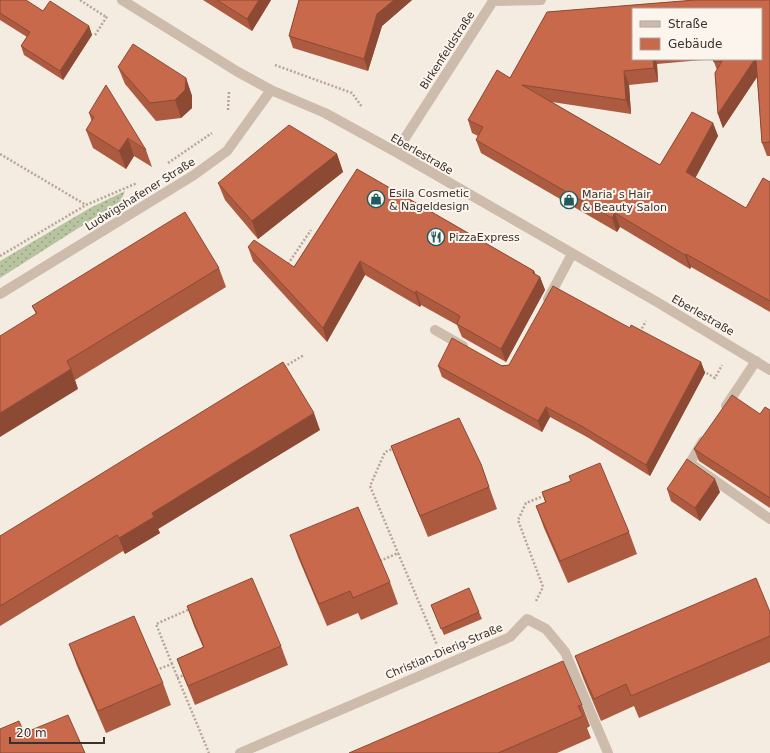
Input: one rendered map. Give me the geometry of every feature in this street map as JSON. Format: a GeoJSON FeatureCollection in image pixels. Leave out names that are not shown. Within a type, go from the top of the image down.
{"type":"FeatureCollection","features":[{"type":"Feature","properties":{"kind":"street","name":"Eberlestraße"},"geometry":{"type":"LineString","coordinates":[[122,0],[238,72],[271,90],[325,113],[396,152],[657,302],[770,370]]}},
{"type":"Feature","properties":{"kind":"street","name":"Birkenfeldstraße"},"geometry":{"type":"LineString","coordinates":[[396,152],[492,0],[541,0]]}},
{"type":"Feature","properties":{"kind":"street","name":"Ludwigshafener Straße"},"geometry":{"type":"LineString","coordinates":[[0,294],[189,179],[227,151],[271,90]]}},
{"type":"Feature","properties":{"kind":"street"},"geometry":{"type":"LineString","coordinates":[[542,309],[572,254]]}},
{"type":"Feature","properties":{"kind":"street"},"geometry":{"type":"LineString","coordinates":[[435,330],[475,352]]}},
{"type":"Feature","properties":{"kind":"street"},"geometry":{"type":"LineString","coordinates":[[723,412],[756,361]]}},
{"type":"Feature","properties":{"kind":"street"},"geometry":{"type":"LineString","coordinates":[[710,431],[690,463],[770,519]]}},
{"type":"Feature","properties":{"kind":"street"},"geometry":{"type":"LineString","coordinates":[[527,619],[546,629],[565,652],[608,753]]}},
{"type":"Feature","properties":{"kind":"street","name":"Christian-Dierig-Straße"},"geometry":{"type":"LineString","coordinates":[[240,753],[510,637],[527,619]]}},
{"type":"Feature","properties":{"kind":"path"},"geometry":{"type":"LineString","coordinates":[[270,64],[352,93],[365,111]]}},
{"type":"Feature","properties":{"kind":"path"},"geometry":{"type":"LineString","coordinates":[[226,115],[229,109],[229,92],[238,72]]}},
{"type":"Feature","properties":{"kind":"path"},"geometry":{"type":"LineString","coordinates":[[165,165],[214,131]]}},
{"type":"Feature","properties":{"kind":"path"},"geometry":{"type":"LineString","coordinates":[[0,154],[86,205]]}},
{"type":"Feature","properties":{"kind":"path"},"geometry":{"type":"LineString","coordinates":[[0,256],[86,205],[140,181]]}},
{"type":"Feature","properties":{"kind":"path"},"geometry":{"type":"LineString","coordinates":[[288,264],[312,230]]}},
{"type":"Feature","properties":{"kind":"path"},"geometry":{"type":"LineString","coordinates":[[638,335],[657,302]]}},
{"type":"Feature","properties":{"kind":"path"},"geometry":{"type":"LineString","coordinates":[[702,371],[715,378],[732,346]]}},
{"type":"Feature","properties":{"kind":"path"},"geometry":{"type":"LineString","coordinates":[[283,367],[304,355]]}},
{"type":"Feature","properties":{"kind":"path"},"geometry":{"type":"LineString","coordinates":[[398,446],[385,452],[370,486],[445,665]]}},
{"type":"Feature","properties":{"kind":"path"},"geometry":{"type":"LineString","coordinates":[[527,619],[543,587],[518,520],[526,503],[553,492]]}},
{"type":"Feature","properties":{"kind":"path"},"geometry":{"type":"LineString","coordinates":[[380,561],[398,553]]}},
{"type":"Feature","properties":{"kind":"path"},"geometry":{"type":"LineString","coordinates":[[192,607],[156,624],[209,753]]}},
{"type":"Feature","properties":{"kind":"path"},"geometry":{"type":"LineString","coordinates":[[156,670],[172,664]]}},
{"type":"Feature","properties":{"kind":"path"},"geometry":{"type":"LineString","coordinates":[[177,678],[190,672]]}},
{"type":"Feature","properties":{"kind":"green space"},"geometry":{"type":"Polygon","coordinates":[[[125,191],[121,201],[0,278],[0,261],[90,208],[125,191]]]}},
{"type":"Feature","properties":{"kind":"building"},"geometry":{"type":"Polygon","coordinates":[[[0,0],[26,0],[43,11],[50,1],[89,26],[60,71],[21,46],[30,32],[0,13],[0,0]]]}},
{"type":"Feature","properties":{"kind":"building"},"geometry":{"type":"Polygon","coordinates":[[[217,0],[259,0],[247,19],[217,0]]]}},
{"type":"Feature","properties":{"kind":"building"},"geometry":{"type":"Polygon","coordinates":[[[299,0],[394,0],[377,14],[364,59],[289,36],[299,0]]]}},
{"type":"Feature","properties":{"kind":"building"},"geometry":{"type":"Polygon","coordinates":[[[695,0],[770,0],[770,142],[762,143],[756,60],[762,60],[762,8],[632,8],[632,60],[653,60],[654,68],[624,71],[626,100],[522,85],[660,165],[692,112],[713,123],[686,172],[746,208],[763,178],[770,182],[770,301],[686,254],[685,255],[615,213],[612,218],[476,140],[483,127],[468,120],[497,70],[510,78],[547,12],[695,0]]]}},
{"type":"Feature","properties":{"kind":"building"},"geometry":{"type":"Polygon","coordinates":[[[133,44],[186,78],[185,90],[175,100],[150,103],[118,67],[133,44]]]}},
{"type":"Feature","properties":{"kind":"building"},"geometry":{"type":"Polygon","coordinates":[[[713,60],[754,60],[718,114],[715,73],[722,61],[714,62],[713,60]]]}},
{"type":"Feature","properties":{"kind":"building"},"geometry":{"type":"Polygon","coordinates":[[[106,85],[146,150],[128,138],[119,151],[86,130],[94,117],[89,113],[106,85]]]}},
{"type":"Feature","properties":{"kind":"building"},"geometry":{"type":"Polygon","coordinates":[[[289,125],[337,154],[252,221],[218,183],[289,125]]]}},
{"type":"Feature","properties":{"kind":"building"},"geometry":{"type":"Polygon","coordinates":[[[357,169],[534,271],[533,273],[540,277],[501,349],[457,324],[460,316],[416,291],[415,293],[360,261],[323,328],[248,247],[254,240],[294,267],[357,169]]]}},
{"type":"Feature","properties":{"kind":"building"},"geometry":{"type":"Polygon","coordinates":[[[185,212],[219,268],[67,361],[71,369],[0,413],[0,336],[37,313],[32,306],[185,212]]]}},
{"type":"Feature","properties":{"kind":"building"},"geometry":{"type":"Polygon","coordinates":[[[553,286],[630,328],[631,325],[701,362],[646,465],[583,427],[546,407],[538,421],[438,366],[452,338],[502,366],[509,365],[553,286]]]}},
{"type":"Feature","properties":{"kind":"building"},"geometry":{"type":"Polygon","coordinates":[[[283,362],[314,413],[152,513],[154,517],[119,538],[117,535],[0,606],[0,536],[283,362]]]}},
{"type":"Feature","properties":{"kind":"building"},"geometry":{"type":"Polygon","coordinates":[[[732,395],[760,414],[765,407],[770,410],[770,498],[694,449],[732,395]]]}},
{"type":"Feature","properties":{"kind":"building"},"geometry":{"type":"Polygon","coordinates":[[[459,418],[481,464],[489,487],[420,516],[391,446],[459,418]]]}},
{"type":"Feature","properties":{"kind":"building"},"geometry":{"type":"Polygon","coordinates":[[[687,459],[715,479],[695,508],[667,489],[687,459]]]}},
{"type":"Feature","properties":{"kind":"building"},"geometry":{"type":"Polygon","coordinates":[[[600,463],[629,532],[560,561],[536,506],[546,502],[542,492],[571,481],[569,476],[600,463]]]}},
{"type":"Feature","properties":{"kind":"building"},"geometry":{"type":"Polygon","coordinates":[[[358,507],[390,582],[353,598],[350,591],[319,604],[290,535],[358,507]]]}},
{"type":"Feature","properties":{"kind":"building"},"geometry":{"type":"Polygon","coordinates":[[[252,578],[281,646],[188,686],[177,659],[204,647],[187,606],[252,578]]]}},
{"type":"Feature","properties":{"kind":"building"},"geometry":{"type":"Polygon","coordinates":[[[756,578],[770,612],[770,636],[631,696],[626,684],[594,699],[575,656],[756,578]]]}},
{"type":"Feature","properties":{"kind":"building"},"geometry":{"type":"Polygon","coordinates":[[[469,588],[479,612],[441,629],[431,605],[469,588]]]}},
{"type":"Feature","properties":{"kind":"building"},"geometry":{"type":"Polygon","coordinates":[[[134,616],[163,683],[98,711],[69,644],[134,616]]]}},
{"type":"Feature","properties":{"kind":"building"},"geometry":{"type":"Polygon","coordinates":[[[563,661],[582,705],[578,706],[583,716],[498,753],[349,753],[563,661]]]}},
{"type":"Feature","properties":{"kind":"building"},"geometry":{"type":"Polygon","coordinates":[[[68,715],[85,753],[0,753],[0,729],[19,721],[24,733],[68,715]]]}},
{"type":"Feature","properties":{"kind":"place","name":"Esila Cosmetic & Nageldesign"},"geometry":{"type":"Point","coordinates":[376,199]}},
{"type":"Feature","properties":{"kind":"place","name":"Maria' s Hair & Beauty Salon"},"geometry":{"type":"Point","coordinates":[569,200]}},
{"type":"Feature","properties":{"kind":"place","name":"PizzaExpress"},"geometry":{"type":"Point","coordinates":[436,237]}}]}
